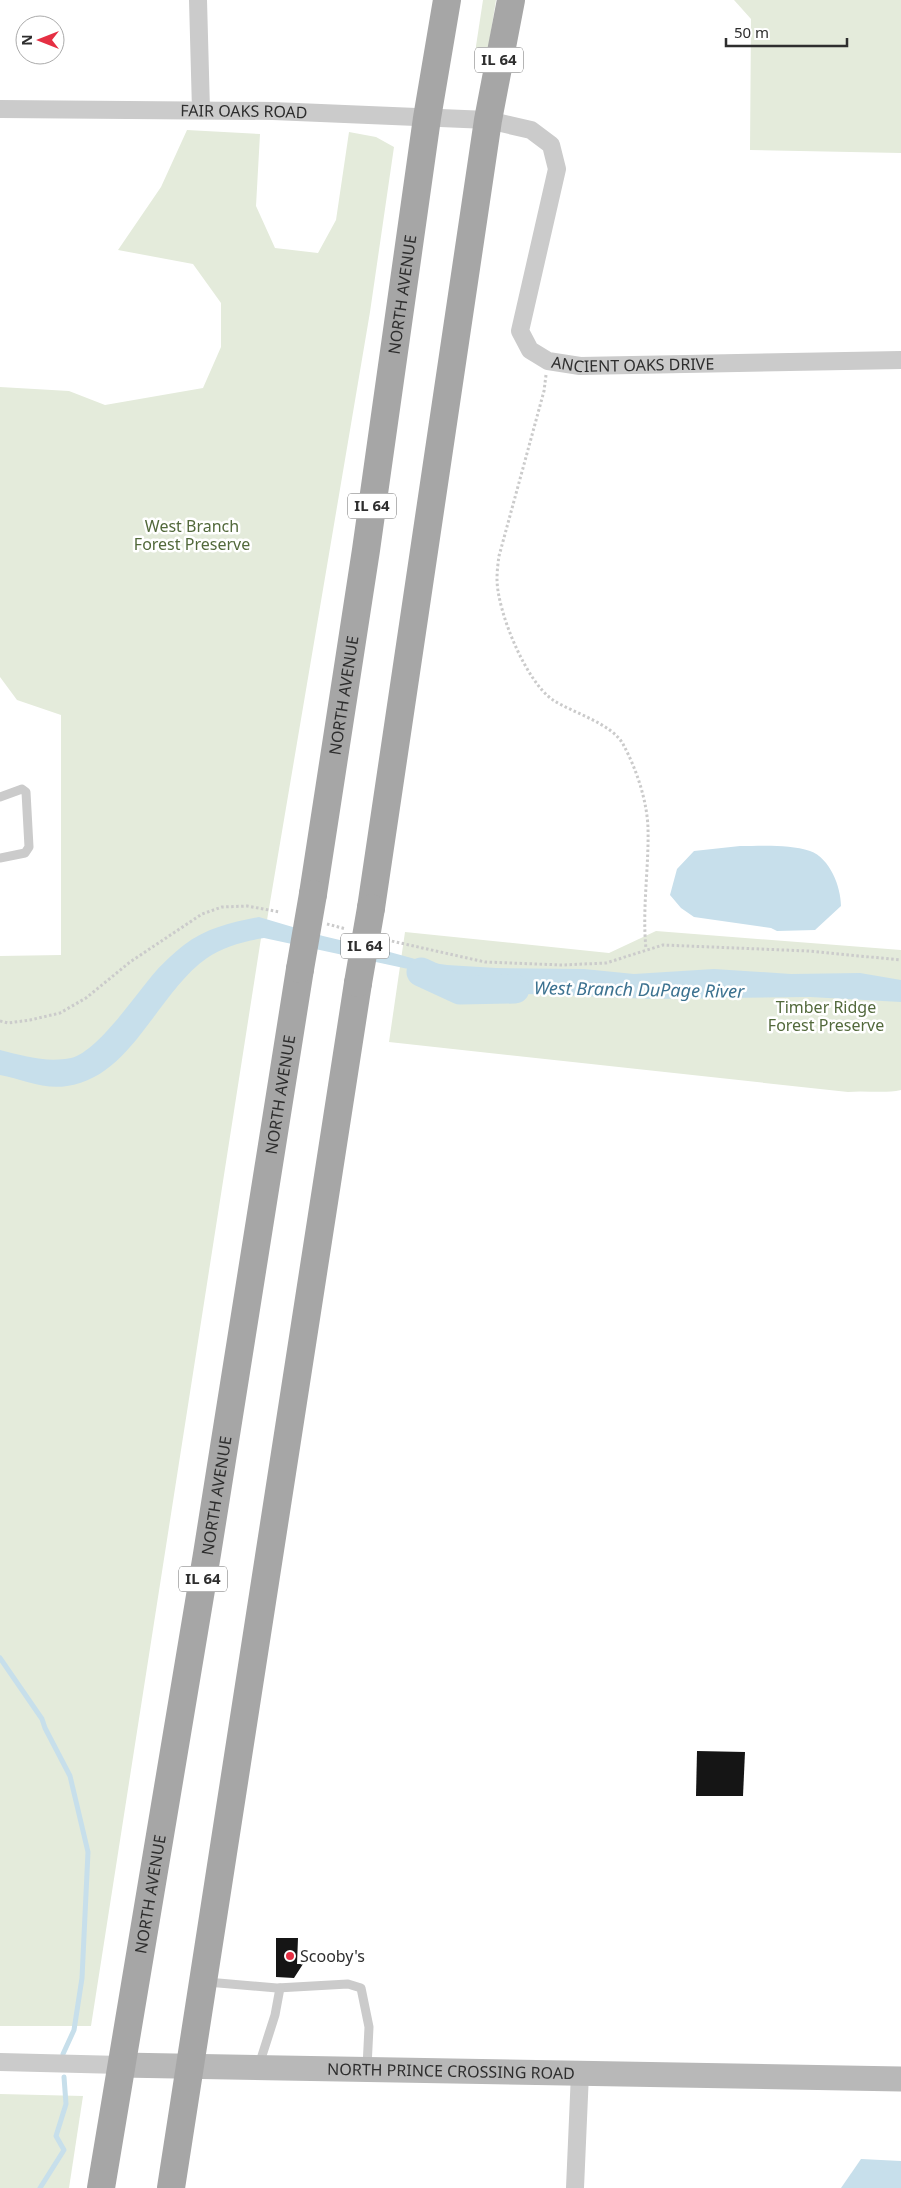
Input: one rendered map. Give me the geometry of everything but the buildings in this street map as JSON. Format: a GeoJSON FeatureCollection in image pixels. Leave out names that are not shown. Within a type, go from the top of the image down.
{"type":"FeatureCollection","features":[{"type":"Feature","properties":{"kind":"main road","name":"NORTH AVENUE"},"geometry":{"type":"LineString","coordinates":[[101,2188],[208,1554],[313,894],[366,550],[427,118],[448,0]]}},
{"type":"Feature","properties":{"kind":"main road","name":"IL 64"},"geometry":{"type":"LineString","coordinates":[[171,2188],[204,1982],[263,1585],[371,908],[488,120],[511,0]]}},
{"type":"Feature","properties":{"kind":"street"},"geometry":{"type":"LineString","coordinates":[[198,0],[200,110]]}},
{"type":"Feature","properties":{"kind":"street","name":"FAIR OAKS ROAD"},"geometry":{"type":"LineString","coordinates":[[0,109],[273,111],[488,120]]}},
{"type":"Feature","properties":{"kind":"street","name":"ANCIENT OAKS DRIVE"},"geometry":{"type":"LineString","coordinates":[[488,120],[531,130],[551,145],[557,169],[520,332],[530,350],[548,360],[580,366],[901,360]]}},
{"type":"Feature","properties":{"kind":"street","name":"NORTH PRINCE CROSSING ROAD"},"geometry":{"type":"LineString","coordinates":[[0,2062],[901,2079]]}},
{"type":"Feature","properties":{"kind":"street"},"geometry":{"type":"LineString","coordinates":[[575,2188],[580,2073]]}},
{"type":"Feature","properties":{"kind":"lane"},"geometry":{"type":"LineString","coordinates":[[0,796],[22,789],[26,792],[29,847],[25,853],[0,858]]}},
{"type":"Feature","properties":{"kind":"lane"},"geometry":{"type":"LineString","coordinates":[[204,1982],[280,1988],[348,1984],[361,1988],[369,2027],[366,2069]]}},
{"type":"Feature","properties":{"kind":"lane"},"geometry":{"type":"LineString","coordinates":[[258,2068],[280,1988]]}},
{"type":"Feature","properties":{"kind":"path"},"geometry":{"type":"LineString","coordinates":[[548,360],[544,391],[499,556],[497,580],[513,641],[542,691],[554,701],[576,710],[610,731],[622,742],[630,759],[641,790],[648,826],[644,917],[646,949]]}},
{"type":"Feature","properties":{"kind":"path"},"geometry":{"type":"LineString","coordinates":[[0,1021],[8,1023],[60,1013],[86,998],[130,962],[174,932],[209,912],[222,907],[247,906],[280,912]]}},
{"type":"Feature","properties":{"kind":"path"},"geometry":{"type":"LineString","coordinates":[[319,922],[346,929]]}},
{"type":"Feature","properties":{"kind":"path"},"geometry":{"type":"LineString","coordinates":[[387,940],[464,959],[495,963],[606,964],[646,949],[663,945],[808,951],[901,960]]}},
{"type":"Feature","properties":{"kind":"green space"},"geometry":{"type":"Polygon","coordinates":[[[483,0],[496,0],[488,50],[483,63],[476,62],[476,46],[483,0]]]}},
{"type":"Feature","properties":{"kind":"green space"},"geometry":{"type":"Polygon","coordinates":[[[734,0],[901,0],[901,153],[750,150],[751,19],[734,0]]]}},
{"type":"Feature","properties":{"kind":"green space","name":"West Branch Forest Preserve"},"geometry":{"type":"Polygon","coordinates":[[[187,130],[260,134],[256,206],[275,248],[318,253],[336,220],[349,132],[376,137],[394,147],[370,312],[267,920],[264,919],[91,2026],[0,2026],[0,956],[61,955],[61,715],[17,700],[0,677],[0,387],[69,391],[105,405],[203,388],[221,347],[221,303],[193,264],[118,250],[161,187],[187,130]]]}},
{"type":"Feature","properties":{"kind":"green space","name":"Timber Ridge Forest Preserve"},"geometry":{"type":"Polygon","coordinates":[[[656,931],[901,950],[901,1090],[888,1092],[848,1092],[389,1042],[405,932],[609,953],[656,931]]]}},
{"type":"Feature","properties":{"kind":"green space"},"geometry":{"type":"Polygon","coordinates":[[[0,2094],[83,2096],[69,2188],[0,2188],[0,2094]]]}},
{"type":"Feature","properties":{"kind":"water"},"geometry":{"type":"Polygon","coordinates":[[[740,846],[793,847],[810,851],[817,855],[829,866],[833,874],[839,890],[841,906],[815,930],[777,931],[771,928],[694,917],[681,908],[670,895],[677,869],[694,851],[740,846]]]}},
{"type":"Feature","properties":{"kind":"water"},"geometry":{"type":"Polygon","coordinates":[[[259,917],[323,936],[426,962],[447,965],[496,968],[584,969],[634,974],[714,969],[791,974],[860,973],[901,980],[901,1002],[810,997],[654,999],[504,993],[472,988],[443,990],[431,985],[413,970],[264,938],[234,945],[207,958],[189,973],[127,1051],[109,1067],[90,1079],[67,1086],[50,1087],[0,1075],[0,1050],[53,1060],[71,1058],[82,1053],[105,1033],[156,971],[184,945],[211,930],[259,917]]]}},
{"type":"Feature","properties":{"kind":"water"},"geometry":{"type":"Polygon","coordinates":[[[861,2159],[901,2161],[901,2188],[841,2188],[861,2159]]]}},
{"type":"Feature","properties":{"kind":"waterway","name":"West Branch DuPage River"},"geometry":{"type":"LineString","coordinates":[[421,972],[460,990],[515,989]]}},
{"type":"Feature","properties":{"kind":"waterway"},"geometry":{"type":"LineString","coordinates":[[0,1658],[42,1719],[70,1776],[88,1852],[82,1978],[74,2030],[63,2054]]}},
{"type":"Feature","properties":{"kind":"waterway"},"geometry":{"type":"LineString","coordinates":[[40,2188],[64,2150],[56,2136],[66,2104],[64,2077]]}},
{"type":"Feature","properties":{"kind":"place","name":"Scooby's"},"geometry":{"type":"Point","coordinates":[290,1956]}}]}
